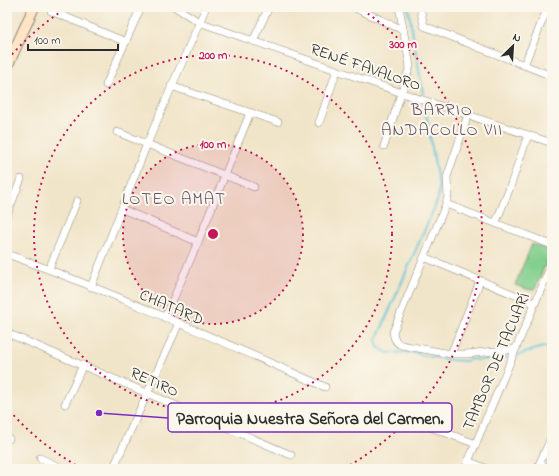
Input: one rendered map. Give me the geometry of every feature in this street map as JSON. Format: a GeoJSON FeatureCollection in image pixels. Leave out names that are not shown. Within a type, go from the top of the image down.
{"type":"FeatureCollection","features":[{"type":"Feature","properties":{"kind":"street"},"geometry":{"type":"LineString","coordinates":[[7,68],[34,7]]}},
{"type":"Feature","properties":{"kind":"street"},"geometry":{"type":"LineString","coordinates":[[106,85],[141,7]]}},
{"type":"Feature","properties":{"kind":"street","name":"RENÉ FAVALORO"},"geometry":{"type":"LineString","coordinates":[[175,7],[199,22],[402,94],[552,143]]}},
{"type":"Feature","properties":{"kind":"street"},"geometry":{"type":"LineString","coordinates":[[90,287],[171,86],[206,7]]}},
{"type":"Feature","properties":{"kind":"street"},"geometry":{"type":"LineString","coordinates":[[253,41],[269,7]]}},
{"type":"Feature","properties":{"kind":"street"},"geometry":{"type":"LineString","coordinates":[[353,7],[403,30]]}},
{"type":"Feature","properties":{"kind":"street"},"geometry":{"type":"LineString","coordinates":[[384,146],[410,66],[399,7]]}},
{"type":"Feature","properties":{"kind":"street"},"geometry":{"type":"LineString","coordinates":[[420,7],[424,26],[552,76]]}},
{"type":"Feature","properties":{"kind":"street"},"geometry":{"type":"LineString","coordinates":[[524,65],[548,7]]}},
{"type":"Feature","properties":{"kind":"street"},"geometry":{"type":"LineString","coordinates":[[51,11],[126,42]]}},
{"type":"Feature","properties":{"kind":"street"},"geometry":{"type":"LineString","coordinates":[[319,123],[337,70]]}},
{"type":"Feature","properties":{"kind":"street"},"geometry":{"type":"LineString","coordinates":[[171,86],[278,122]]}},
{"type":"Feature","properties":{"kind":"street"},"geometry":{"type":"LineString","coordinates":[[166,318],[250,113]]}},
{"type":"Feature","properties":{"kind":"street"},"geometry":{"type":"LineString","coordinates":[[468,115],[447,177],[448,196],[446,204],[393,332],[394,338],[401,345],[451,354],[514,351]]}},
{"type":"Feature","properties":{"kind":"street"},"geometry":{"type":"LineString","coordinates":[[117,132],[254,187]]}},
{"type":"Feature","properties":{"kind":"street"},"geometry":{"type":"LineString","coordinates":[[496,222],[528,135]]}},
{"type":"Feature","properties":{"kind":"street"},"geometry":{"type":"LineString","coordinates":[[7,215],[21,179]]}},
{"type":"Feature","properties":{"kind":"street"},"geometry":{"type":"LineString","coordinates":[[49,269],[77,201]]}},
{"type":"Feature","properties":{"kind":"street"},"geometry":{"type":"LineString","coordinates":[[446,204],[496,222],[552,245]]}},
{"type":"Feature","properties":{"kind":"street"},"geometry":{"type":"LineString","coordinates":[[122,209],[198,242]]}},
{"type":"Feature","properties":{"kind":"street","name":"CHATARD"},"geometry":{"type":"LineString","coordinates":[[7,254],[49,269],[179,323],[325,387]]}},
{"type":"Feature","properties":{"kind":"street"},"geometry":{"type":"LineString","coordinates":[[424,257],[534,303]]}},
{"type":"Feature","properties":{"kind":"street","name":"TAMBOR DE TACUARÍ"},"geometry":{"type":"LineString","coordinates":[[465,469],[552,263]]}},
{"type":"Feature","properties":{"kind":"street"},"geometry":{"type":"LineString","coordinates":[[451,354],[480,281]]}},
{"type":"Feature","properties":{"kind":"street"},"geometry":{"type":"LineString","coordinates":[[113,469],[179,323]]}},
{"type":"Feature","properties":{"kind":"street","name":"RETIRO"},"geometry":{"type":"LineString","coordinates":[[7,333],[291,455]]}},
{"type":"Feature","properties":{"kind":"street"},"geometry":{"type":"LineString","coordinates":[[65,404],[83,365]]}},
{"type":"Feature","properties":{"kind":"street"},"geometry":{"type":"LineString","coordinates":[[422,424],[476,444]]}},
{"type":"Feature","properties":{"kind":"street"},"geometry":{"type":"LineString","coordinates":[[552,436],[539,467],[552,469]]}},
{"type":"Feature","properties":{"kind":"street"},"geometry":{"type":"LineString","coordinates":[[40,458],[63,469]]}},
{"type":"Feature","properties":{"kind":"street"},"geometry":{"type":"LineString","coordinates":[[468,461],[487,469]]}},
{"type":"Feature","properties":{"kind":"green space"},"geometry":{"type":"Polygon","coordinates":[[[532,244],[551,251],[535,289],[530,290],[515,285],[532,244]]]}},
{"type":"Feature","properties":{"kind":"waterway"},"geometry":{"type":"LineString","coordinates":[[408,7],[423,93]]}},
{"type":"Feature","properties":{"kind":"waterway"},"geometry":{"type":"LineString","coordinates":[[425,107],[439,188],[438,199],[376,341],[379,348],[388,353],[415,352],[421,355],[465,361],[472,359],[480,360],[511,357]]}},
{"type":"Feature","properties":{"kind":"waterway"},"geometry":{"type":"LineString","coordinates":[[515,356],[543,347],[552,349]]}},
{"type":"Feature","properties":{"kind":"place","name":"Parroquia Nuestra Señora del Carmen."},"geometry":{"type":"Point","coordinates":[99,413]}},
{"type":"Feature","properties":{"kind":"district","name":"BARRIO ANDACOLLO VII"},"geometry":{"type":"Point","coordinates":[442,119]}},
{"type":"Feature","properties":{"kind":"district","name":"LOTEO AMAT"},"geometry":{"type":"Point","coordinates":[174,198]}}]}
